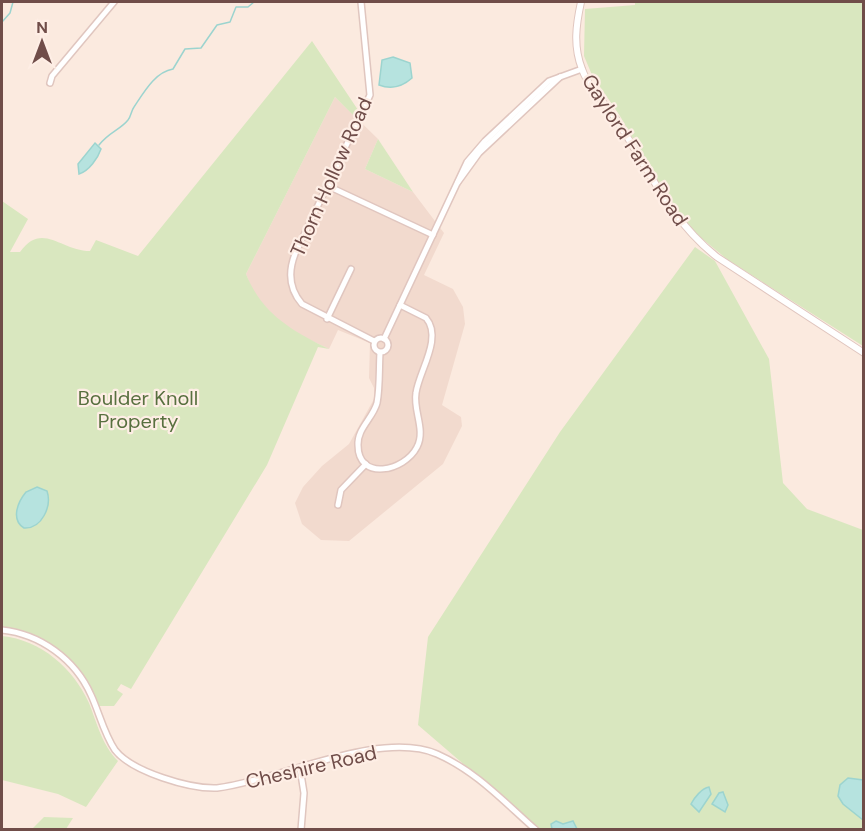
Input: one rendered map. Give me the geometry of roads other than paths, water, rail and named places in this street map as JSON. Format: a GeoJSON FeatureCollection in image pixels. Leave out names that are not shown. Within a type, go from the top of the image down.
{"type":"FeatureCollection","features":[{"type":"Feature","properties":{"kind":"street"},"geometry":{"type":"LineString","coordinates":[[50,83],[52,76],[114,2]]}},
{"type":"Feature","properties":{"kind":"street","name":"Thorn Hollow Road"},"geometry":{"type":"LineString","coordinates":[[361,2],[370,95],[295,254],[290,272],[292,286],[299,301],[327,319],[374,342]]}},
{"type":"Feature","properties":{"kind":"street","name":"Gaylord Farm Road"},"geometry":{"type":"LineString","coordinates":[[582,2],[576,32],[582,69],[593,89],[626,135],[665,203],[696,240],[727,264],[864,353]]}},
{"type":"Feature","properties":{"kind":"street"},"geometry":{"type":"LineString","coordinates":[[380,353],[374,349],[374,342],[384,339],[459,176],[475,151],[541,89],[560,77],[582,69]]}},
{"type":"Feature","properties":{"kind":"street"},"geometry":{"type":"LineString","coordinates":[[328,186],[433,235]]}},
{"type":"Feature","properties":{"kind":"street"},"geometry":{"type":"LineString","coordinates":[[327,319],[351,269]]}},
{"type":"Feature","properties":{"kind":"street"},"geometry":{"type":"LineString","coordinates":[[380,353],[376,405],[358,438],[358,449],[366,464],[382,470],[394,468],[412,455],[420,441],[416,393],[432,339],[432,328],[426,318],[400,305]]}},
{"type":"Feature","properties":{"kind":"street"},"geometry":{"type":"LineString","coordinates":[[380,353],[388,348],[384,339]]}},
{"type":"Feature","properties":{"kind":"street"},"geometry":{"type":"LineString","coordinates":[[338,505],[341,490],[366,464]]}},
{"type":"Feature","properties":{"kind":"street","name":"Cheshire Road"},"geometry":{"type":"LineString","coordinates":[[2,630],[30,636],[62,656],[86,686],[110,741],[119,754],[134,765],[169,779],[195,786],[217,788],[383,749],[426,750],[473,774],[536,830]]}},
{"type":"Feature","properties":{"kind":"street"},"geometry":{"type":"LineString","coordinates":[[300,768],[304,793],[301,830]]}},
{"type":"Feature","properties":{"kind":"water"},"geometry":{"type":"Polygon","coordinates":[[[393,57],[410,63],[412,78],[397,87],[379,85],[382,60],[393,57]]]}},
{"type":"Feature","properties":{"kind":"water"},"geometry":{"type":"Polygon","coordinates":[[[95,143],[101,149],[98,156],[90,167],[79,174],[78,164],[95,143]]]}},
{"type":"Feature","properties":{"kind":"water"},"geometry":{"type":"Polygon","coordinates":[[[37,487],[47,491],[47,510],[36,525],[24,528],[18,521],[18,506],[26,492],[37,487]]]}},
{"type":"Feature","properties":{"kind":"water"},"geometry":{"type":"Polygon","coordinates":[[[848,778],[863,780],[863,820],[843,804],[838,796],[840,785],[848,778]]]}},
{"type":"Feature","properties":{"kind":"water"},"geometry":{"type":"Polygon","coordinates":[[[709,787],[711,794],[699,812],[691,804],[701,791],[709,787]]]}},
{"type":"Feature","properties":{"kind":"water"},"geometry":{"type":"Polygon","coordinates":[[[723,792],[728,805],[725,812],[712,804],[719,793],[723,792]]]}},
{"type":"Feature","properties":{"kind":"water"},"geometry":{"type":"Polygon","coordinates":[[[556,821],[563,824],[573,821],[577,829],[552,829],[551,824],[556,821]]]}},
{"type":"Feature","properties":{"kind":"waterway"},"geometry":{"type":"LineString","coordinates":[[2,22],[10,13],[13,2]]}},
{"type":"Feature","properties":{"kind":"waterway"},"geometry":{"type":"LineString","coordinates":[[99,145],[128,120],[150,84],[161,74],[173,69],[185,49],[201,48],[217,25],[230,22],[236,7],[248,7],[254,2]]}},
{"type":"Feature","properties":{"kind":"park label","name":"Boulder Knoll Property"},"geometry":{"type":"Point","coordinates":[138,410]}}]}
